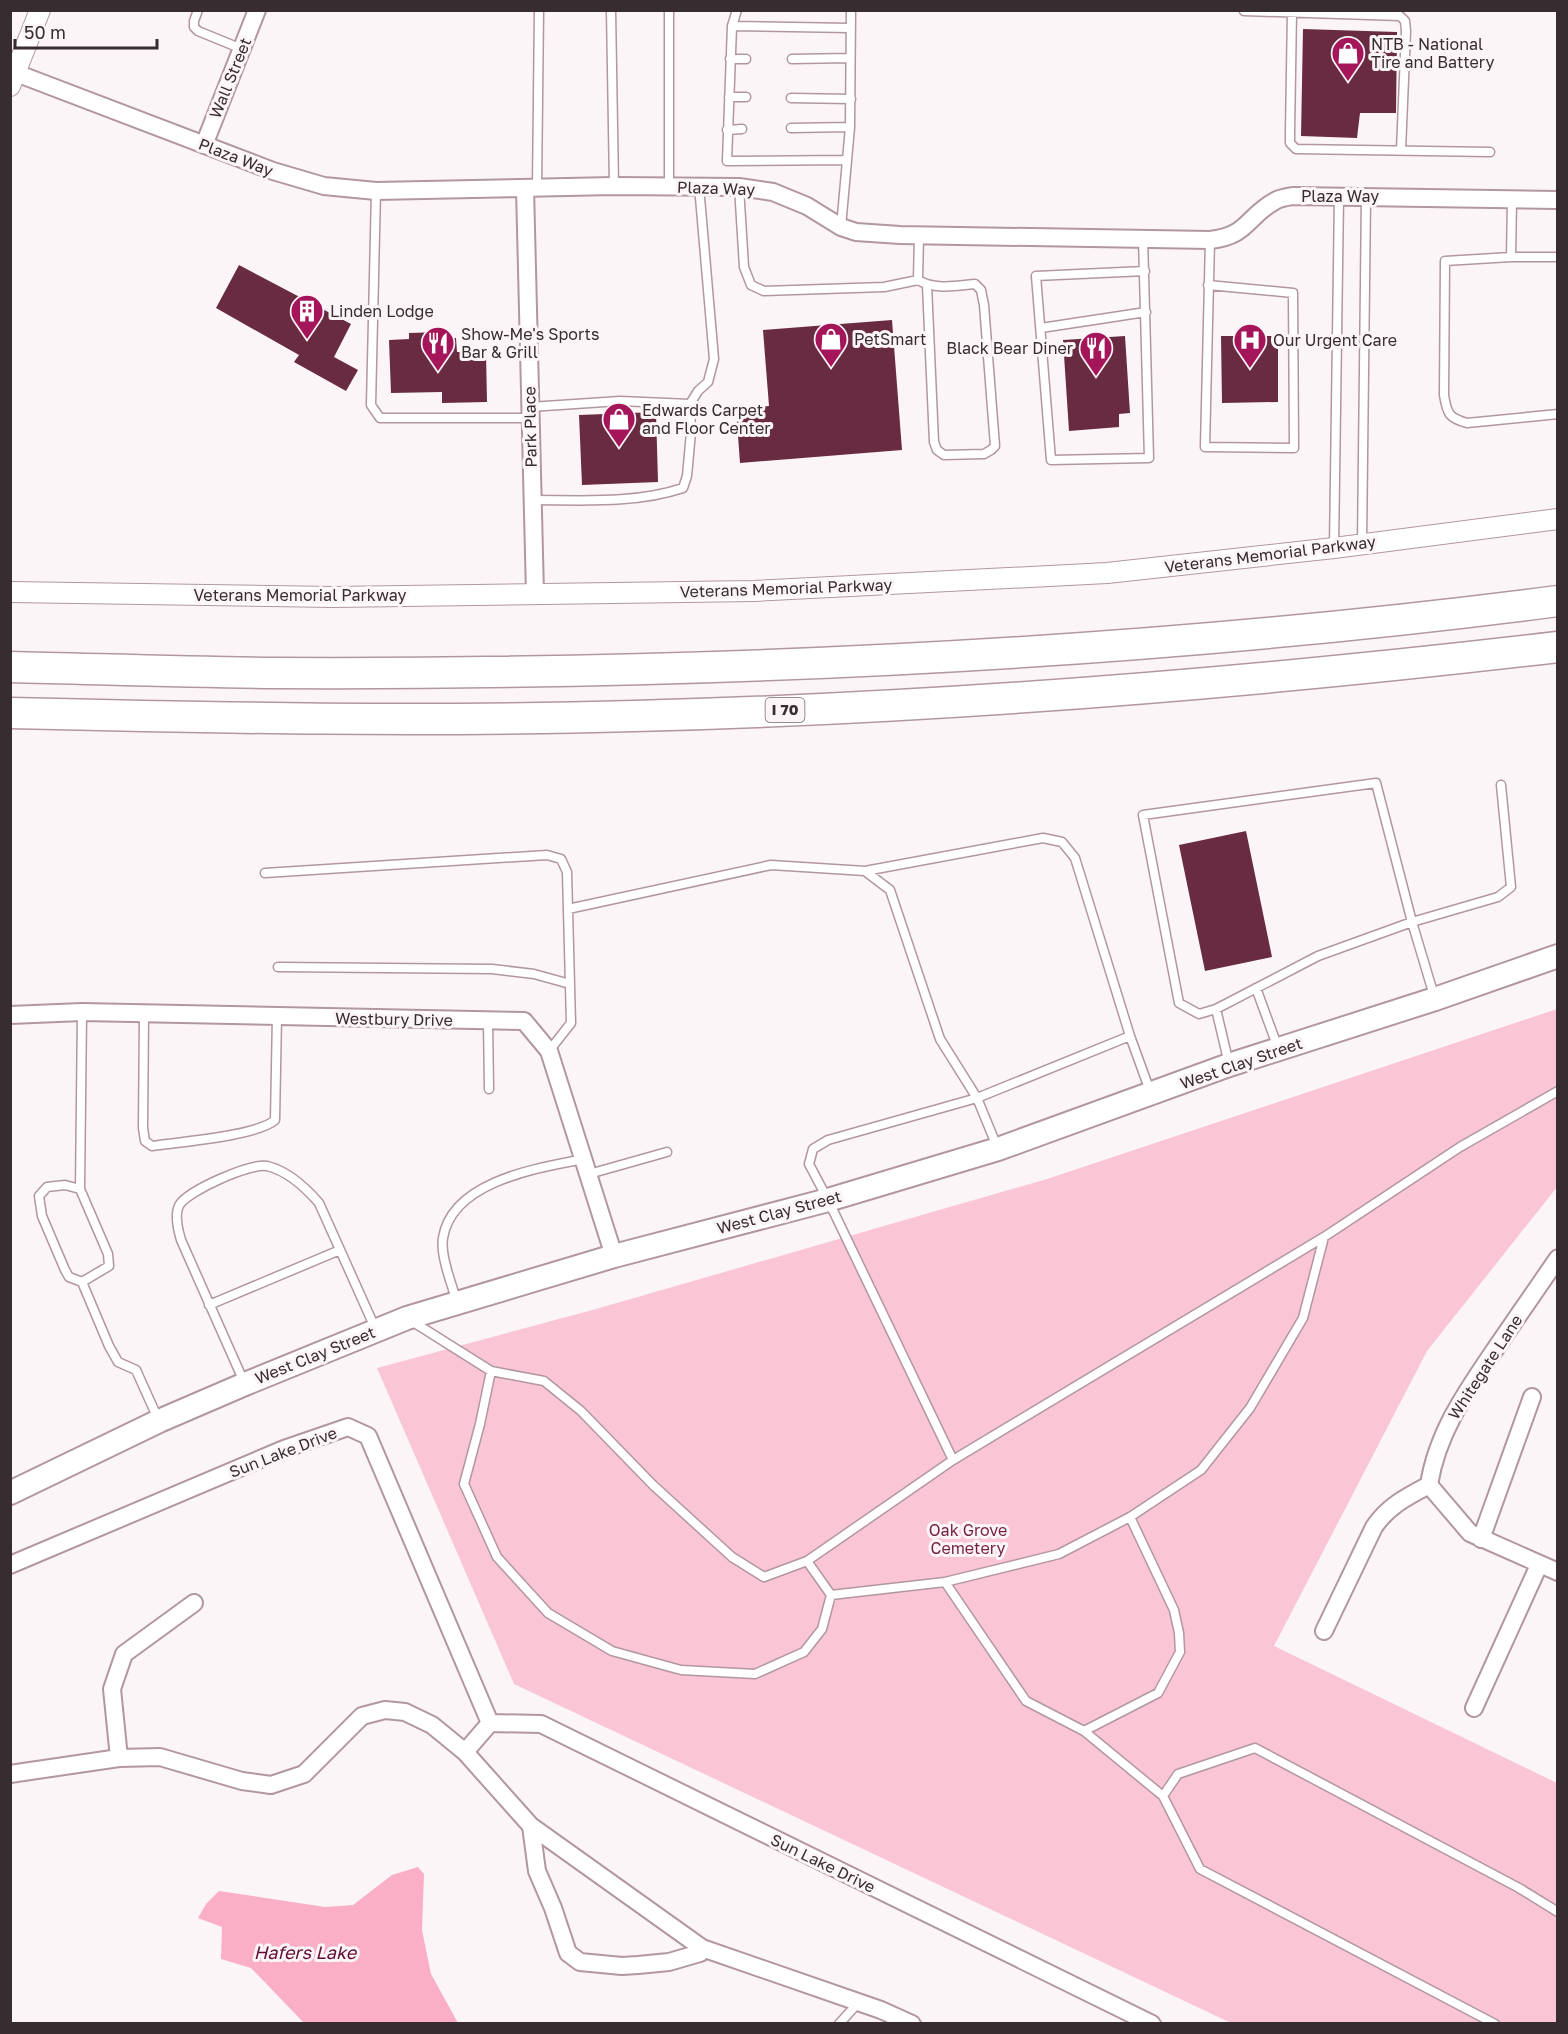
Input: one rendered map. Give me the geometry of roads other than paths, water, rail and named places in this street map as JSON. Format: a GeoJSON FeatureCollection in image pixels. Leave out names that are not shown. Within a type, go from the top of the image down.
{"type":"FeatureCollection","features":[{"type":"Feature","properties":{"kind":"highway"},"geometry":{"type":"LineString","coordinates":[[10,667],[376,673],[626,670],[764,665],[1003,653],[1142,643],[1388,621],[1557,601]]}},
{"type":"Feature","properties":{"kind":"highway","name":"I 70"},"geometry":{"type":"LineString","coordinates":[[10,713],[412,719],[758,712],[1142,689],[1395,666],[1557,647]]}},
{"type":"Feature","properties":{"kind":"main road","name":"West Clay Street"},"geometry":{"type":"LineString","coordinates":[[10,1493],[159,1421],[407,1318],[614,1256],[828,1200],[998,1149],[1229,1065],[1435,999],[1557,956]]}},
{"type":"Feature","properties":{"kind":"street"},"geometry":{"type":"LineString","coordinates":[[12,76],[40,10]]}},
{"type":"Feature","properties":{"kind":"street","name":"Wall Street"},"geometry":{"type":"LineString","coordinates":[[204,145],[257,10]]}},
{"type":"Feature","properties":{"kind":"street","name":"Plaza Way"},"geometry":{"type":"LineString","coordinates":[[12,76],[297,180],[324,186],[376,191],[614,186],[739,187],[773,192],[807,206],[841,227],[856,232],[1210,240],[1236,234],[1277,200],[1293,196],[1557,200]]}},
{"type":"Feature","properties":{"kind":"street","name":"Park Place"},"geometry":{"type":"LineString","coordinates":[[531,187],[530,412],[535,594]]}},
{"type":"Feature","properties":{"kind":"street","name":"Veterans Memorial Parkway"},"geometry":{"type":"LineString","coordinates":[[10,592],[333,597],[754,591],[1107,573],[1335,548],[1557,519]]}},
{"type":"Feature","properties":{"kind":"street","name":"Westbury Drive"},"geometry":{"type":"LineString","coordinates":[[10,1015],[82,1012],[524,1021],[549,1051],[614,1256]]}},
{"type":"Feature","properties":{"kind":"street","name":"Whitegate Lane"},"geometry":{"type":"LineString","coordinates":[[1430,1485],[1432,1469],[1444,1430],[1472,1383],[1557,1258]]}},
{"type":"Feature","properties":{"kind":"street"},"geometry":{"type":"LineString","coordinates":[[1481,1539],[1532,1397]]}},
{"type":"Feature","properties":{"kind":"street","name":"Sun Lake Drive"},"geometry":{"type":"LineString","coordinates":[[10,1565],[284,1449],[348,1427],[368,1436],[490,1723],[541,1724],[1152,2024]]}},
{"type":"Feature","properties":{"kind":"street"},"geometry":{"type":"LineString","coordinates":[[1324,1630],[1381,1516],[1400,1501],[1430,1485],[1470,1533],[1557,1572]]}},
{"type":"Feature","properties":{"kind":"street"},"geometry":{"type":"LineString","coordinates":[[1474,1708],[1539,1565]]}},
{"type":"Feature","properties":{"kind":"street"},"geometry":{"type":"LineString","coordinates":[[119,1758],[112,1689],[124,1654],[194,1603]]}},
{"type":"Feature","properties":{"kind":"street"},"geometry":{"type":"LineString","coordinates":[[10,1774],[119,1758],[160,1757],[242,1781],[270,1785],[304,1774],[362,1716],[385,1710],[405,1712],[432,1725],[465,1752],[531,1826],[702,1948],[912,2024]]}},
{"type":"Feature","properties":{"kind":"street"},"geometry":{"type":"LineString","coordinates":[[465,1752],[490,1723]]}},
{"type":"Feature","properties":{"kind":"street"},"geometry":{"type":"LineString","coordinates":[[531,1826],[537,1871],[553,1908],[568,1953],[580,1962],[622,1966],[669,1962],[700,1953],[702,1948]]}},
{"type":"Feature","properties":{"kind":"lane"},"geometry":{"type":"LineString","coordinates":[[198,10],[194,27],[198,31],[242,48]]}},
{"type":"Feature","properties":{"kind":"lane"},"geometry":{"type":"LineString","coordinates":[[531,187],[539,10]]}},
{"type":"Feature","properties":{"kind":"lane"},"geometry":{"type":"LineString","coordinates":[[611,10],[614,186]]}},
{"type":"Feature","properties":{"kind":"lane"},"geometry":{"type":"LineString","coordinates":[[669,10],[669,186]]}},
{"type":"Feature","properties":{"kind":"lane"},"geometry":{"type":"LineString","coordinates":[[737,10],[732,27],[727,161],[847,160]]}},
{"type":"Feature","properties":{"kind":"lane"},"geometry":{"type":"LineString","coordinates":[[841,227],[850,127],[851,10]]}},
{"type":"Feature","properties":{"kind":"lane"},"geometry":{"type":"LineString","coordinates":[[1244,11],[1400,16],[1405,21],[1406,31],[1401,150]]}},
{"type":"Feature","properties":{"kind":"lane"},"geometry":{"type":"LineString","coordinates":[[1292,12],[1290,143],[1296,148],[1490,152]]}},
{"type":"Feature","properties":{"kind":"lane"},"geometry":{"type":"LineString","coordinates":[[732,27],[850,28]]}},
{"type":"Feature","properties":{"kind":"lane"},"geometry":{"type":"LineString","coordinates":[[792,59],[850,58]]}},
{"type":"Feature","properties":{"kind":"lane"},"geometry":{"type":"LineString","coordinates":[[730,59],[746,59]]}},
{"type":"Feature","properties":{"kind":"lane"},"geometry":{"type":"LineString","coordinates":[[729,97],[746,97]]}},
{"type":"Feature","properties":{"kind":"lane"},"geometry":{"type":"LineString","coordinates":[[791,98],[851,99]]}},
{"type":"Feature","properties":{"kind":"lane"},"geometry":{"type":"LineString","coordinates":[[791,128],[850,127]]}},
{"type":"Feature","properties":{"kind":"lane"},"geometry":{"type":"LineString","coordinates":[[727,130],[742,129]]}},
{"type":"Feature","properties":{"kind":"lane"},"geometry":{"type":"LineString","coordinates":[[532,500],[609,500],[665,494],[683,488],[687,476],[691,432],[690,404],[698,391],[708,382],[714,359],[699,186]]}},
{"type":"Feature","properties":{"kind":"lane"},"geometry":{"type":"LineString","coordinates":[[739,187],[744,267],[751,285],[764,291],[884,287],[918,280],[927,285],[975,284],[981,290],[995,446],[984,454],[944,454],[937,450],[934,442],[927,285]]}},
{"type":"Feature","properties":{"kind":"lane"},"geometry":{"type":"LineString","coordinates":[[376,191],[371,405],[380,418],[530,412],[620,401],[690,404]]}},
{"type":"Feature","properties":{"kind":"lane"},"geometry":{"type":"LineString","coordinates":[[1335,548],[1340,196]]}},
{"type":"Feature","properties":{"kind":"lane"},"geometry":{"type":"LineString","coordinates":[[1362,544],[1366,196]]}},
{"type":"Feature","properties":{"kind":"lane"},"geometry":{"type":"LineString","coordinates":[[1511,257],[1512,200]]}},
{"type":"Feature","properties":{"kind":"lane"},"geometry":{"type":"LineString","coordinates":[[918,280],[919,235]]}},
{"type":"Feature","properties":{"kind":"lane"},"geometry":{"type":"LineString","coordinates":[[1143,238],[1145,271],[1149,458],[1051,460],[1036,276],[1145,271]]}},
{"type":"Feature","properties":{"kind":"lane"},"geometry":{"type":"LineString","coordinates":[[1208,285],[1293,293],[1294,448],[1205,447],[1208,285],[1210,240]]}},
{"type":"Feature","properties":{"kind":"lane"},"geometry":{"type":"LineString","coordinates":[[1557,256],[1445,261],[1444,395],[1446,409],[1453,419],[1467,423],[1557,414]]}},
{"type":"Feature","properties":{"kind":"lane"},"geometry":{"type":"LineString","coordinates":[[1041,328],[1146,312]]}},
{"type":"Feature","properties":{"kind":"lane"},"geometry":{"type":"LineString","coordinates":[[1435,999],[1412,922],[1376,783],[1143,815],[1179,1002],[1199,1014],[1216,1009],[1318,956],[1412,922],[1498,897],[1511,887],[1501,785]]}},
{"type":"Feature","properties":{"kind":"lane"},"geometry":{"type":"LineString","coordinates":[[568,909],[771,865],[865,871],[1043,838],[1062,842],[1075,858],[1130,1036],[1152,1094]]}},
{"type":"Feature","properties":{"kind":"lane"},"geometry":{"type":"LineString","coordinates":[[265,873],[547,855],[561,859],[567,872],[571,1023],[549,1051]]}},
{"type":"Feature","properties":{"kind":"lane"},"geometry":{"type":"LineString","coordinates":[[865,871],[890,890],[940,1039],[976,1098],[998,1149]]}},
{"type":"Feature","properties":{"kind":"lane"},"geometry":{"type":"LineString","coordinates":[[278,967],[492,969],[534,974],[570,984]]}},
{"type":"Feature","properties":{"kind":"lane"},"geometry":{"type":"LineString","coordinates":[[1256,988],[1278,1049]]}},
{"type":"Feature","properties":{"kind":"lane"},"geometry":{"type":"LineString","coordinates":[[1216,1009],[1229,1065]]}},
{"type":"Feature","properties":{"kind":"lane"},"geometry":{"type":"LineString","coordinates":[[82,1012],[80,1189],[108,1254],[109,1266],[82,1282]]}},
{"type":"Feature","properties":{"kind":"lane"},"geometry":{"type":"LineString","coordinates":[[144,1014],[143,1128],[145,1141],[152,1146],[239,1133],[270,1125],[275,1120],[277,1016]]}},
{"type":"Feature","properties":{"kind":"lane"},"geometry":{"type":"LineString","coordinates":[[488,1021],[489,1089]]}},
{"type":"Feature","properties":{"kind":"lane"},"geometry":{"type":"LineString","coordinates":[[953,1460],[809,1164],[813,1149],[828,1140],[976,1098],[1130,1036]]}},
{"type":"Feature","properties":{"kind":"lane"},"geometry":{"type":"LineString","coordinates":[[407,1318],[491,1371],[544,1381],[581,1411],[653,1485],[732,1557],[764,1577],[807,1561],[953,1460],[1324,1237],[1460,1147],[1557,1091]]}},
{"type":"Feature","properties":{"kind":"lane"},"geometry":{"type":"LineString","coordinates":[[458,1303],[442,1240],[448,1220],[467,1200],[485,1187],[516,1175],[667,1152]]}},
{"type":"Feature","properties":{"kind":"lane"},"geometry":{"type":"LineString","coordinates":[[245,1384],[177,1228],[178,1206],[189,1195],[247,1168],[265,1166],[279,1170],[305,1188],[319,1203],[376,1331]]}},
{"type":"Feature","properties":{"kind":"lane"},"geometry":{"type":"LineString","coordinates":[[80,1189],[65,1185],[47,1186],[39,1196],[42,1216],[65,1270],[69,1276],[82,1282],[118,1362],[136,1370],[159,1421]]}},
{"type":"Feature","properties":{"kind":"lane"},"geometry":{"type":"LineString","coordinates":[[831,1595],[945,1582],[1059,1554],[1130,1517],[1201,1470],[1250,1408],[1303,1318],[1324,1237]]}},
{"type":"Feature","properties":{"kind":"lane"},"geometry":{"type":"LineString","coordinates":[[209,1305],[340,1250]]}},
{"type":"Feature","properties":{"kind":"lane"},"geometry":{"type":"LineString","coordinates":[[491,1371],[464,1484],[497,1557],[548,1613],[612,1650],[681,1670],[755,1674],[804,1652],[822,1629],[831,1595]]}},
{"type":"Feature","properties":{"kind":"lane"},"geometry":{"type":"LineString","coordinates":[[1084,1731],[1158,1693],[1180,1652],[1174,1610],[1130,1517]]}},
{"type":"Feature","properties":{"kind":"lane"},"geometry":{"type":"LineString","coordinates":[[807,1561],[831,1595]]}},
{"type":"Feature","properties":{"kind":"lane"},"geometry":{"type":"LineString","coordinates":[[945,1582],[1026,1701],[1084,1731],[1163,1796],[1200,1869],[1495,2024]]}},
{"type":"Feature","properties":{"kind":"lane"},"geometry":{"type":"LineString","coordinates":[[1163,1796],[1178,1774],[1255,1748],[1509,1883],[1557,1912]]}},
{"type":"Feature","properties":{"kind":"lane"},"geometry":{"type":"LineString","coordinates":[[839,2024],[858,2003]]}},
{"type":"Feature","properties":{"kind":"water","name":"Hafers Lake"},"geometry":{"type":"Polygon","coordinates":[[[418,1867],[424,1874],[422,1930],[431,1974],[458,2023],[304,2023],[251,1968],[221,1959],[222,1927],[198,1918],[206,1904],[219,1891],[325,1907],[353,1905],[392,1875],[418,1867]]]}},
{"type":"Feature","properties":{"kind":"place","name":"NTB - National Tire and Battery"},"geometry":{"type":"Point","coordinates":[1348,82]}},
{"type":"Feature","properties":{"kind":"place","name":"Linden Lodge"},"geometry":{"type":"Point","coordinates":[307,340]}},
{"type":"Feature","properties":{"kind":"place","name":"PetSmart"},"geometry":{"type":"Point","coordinates":[831,368]}},
{"type":"Feature","properties":{"kind":"place","name":"Our Urgent Care"},"geometry":{"type":"Point","coordinates":[1250,369]}},
{"type":"Feature","properties":{"kind":"place","name":"Show-Me's Sports Bar & Grill"},"geometry":{"type":"Point","coordinates":[438,372]}},
{"type":"Feature","properties":{"kind":"place","name":"Black Bear Diner"},"geometry":{"type":"Point","coordinates":[1096,377]}},
{"type":"Feature","properties":{"kind":"place","name":"Edwards Carpet and Floor Center"},"geometry":{"type":"Point","coordinates":[619,448]}},
{"type":"Feature","properties":{"kind":"park label","name":"Oak Grove Cemetery"},"geometry":{"type":"Point","coordinates":[968,1539]}}]}
